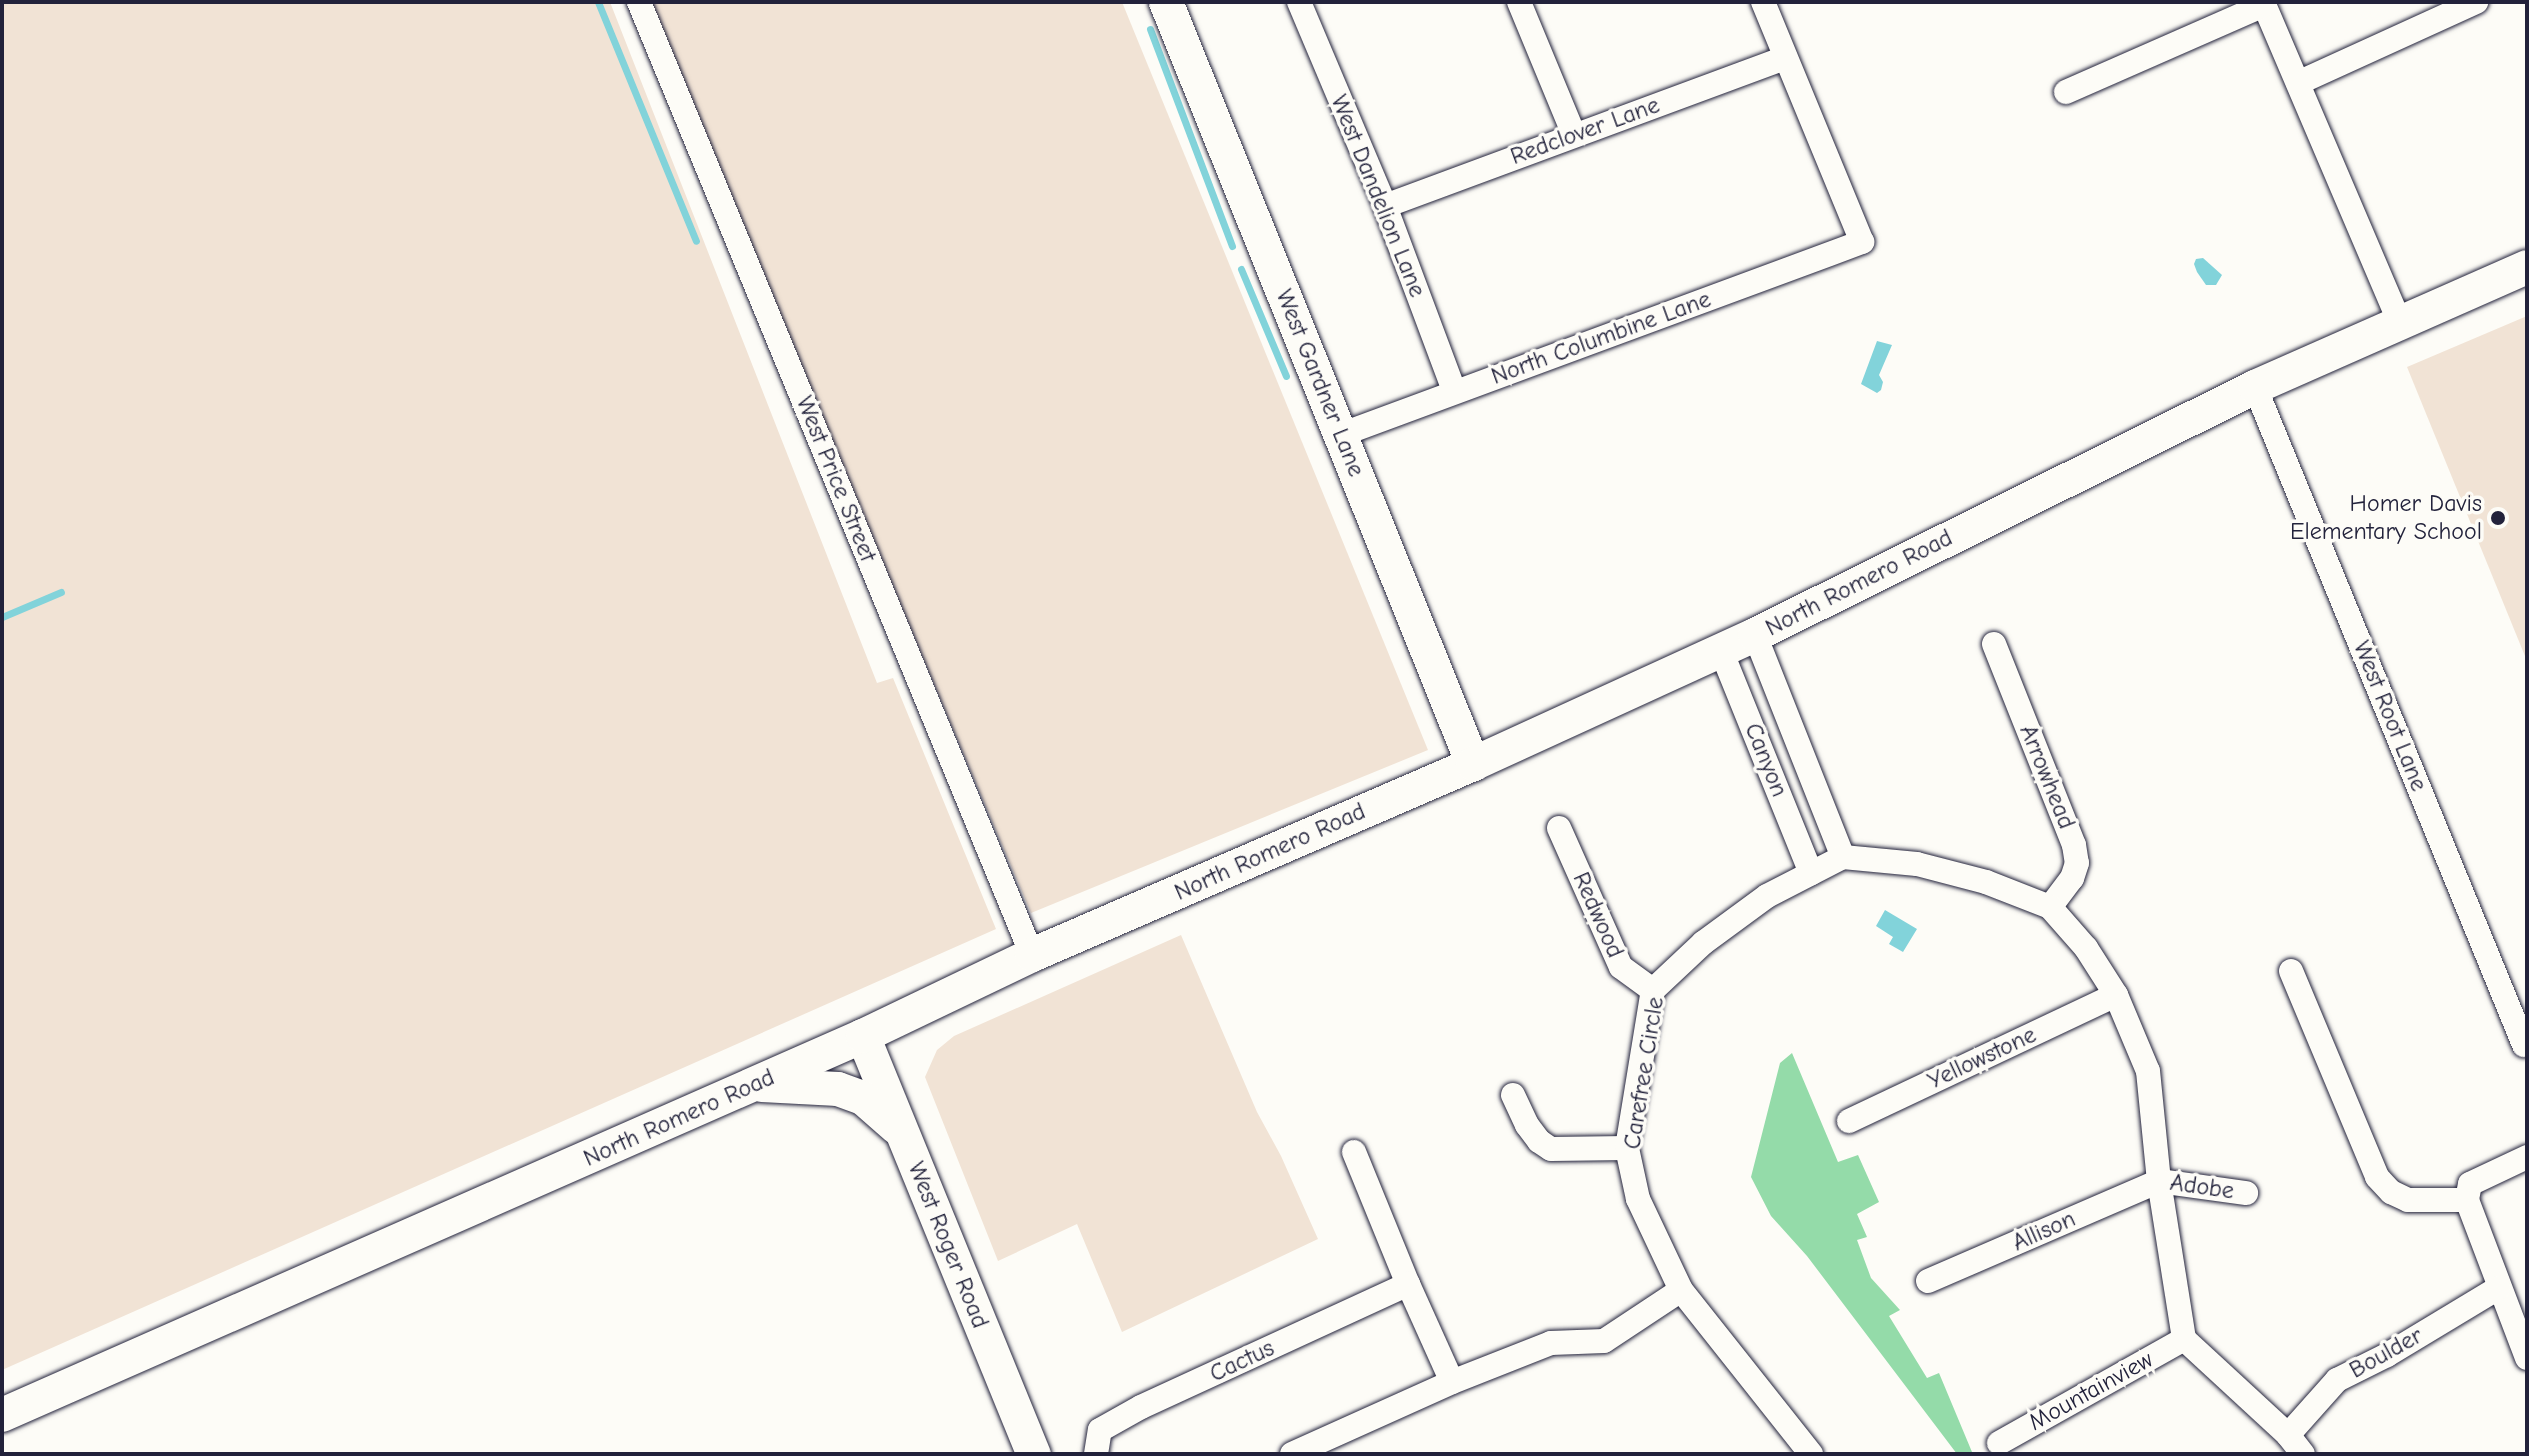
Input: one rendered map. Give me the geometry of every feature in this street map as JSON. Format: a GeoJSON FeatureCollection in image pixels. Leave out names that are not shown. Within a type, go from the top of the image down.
{"type":"FeatureCollection","features":[{"type":"Feature","properties":{"kind":"street","name":"West Price Street"},"geometry":{"type":"LineString","coordinates":[[639,2],[1032,955]]}},
{"type":"Feature","properties":{"kind":"street","name":"West Gardner Lane"},"geometry":{"type":"LineString","coordinates":[[1166,2],[1473,764]]}},
{"type":"Feature","properties":{"kind":"street","name":"West Dandelion Lane"},"geometry":{"type":"LineString","coordinates":[[1299,2],[1385,206],[1454,391]]}},
{"type":"Feature","properties":{"kind":"street"},"geometry":{"type":"LineString","coordinates":[[1519,2],[1574,135]]}},
{"type":"Feature","properties":{"kind":"street"},"geometry":{"type":"LineString","coordinates":[[1763,2],[1786,58]]}},
{"type":"Feature","properties":{"kind":"street"},"geometry":{"type":"LineString","coordinates":[[2298,83],[2476,2]]}},
{"type":"Feature","properties":{"kind":"street"},"geometry":{"type":"LineString","coordinates":[[2066,92],[2264,4],[2400,323]]}},
{"type":"Feature","properties":{"kind":"street","name":"North Columbine Lane"},"geometry":{"type":"LineString","coordinates":[[1340,435],[1862,242],[1786,58]]}},
{"type":"Feature","properties":{"kind":"street","name":"Redclover Lane"},"geometry":{"type":"LineString","coordinates":[[1385,206],[1786,58]]}},
{"type":"Feature","properties":{"kind":"street","name":"North Romero Road"},"geometry":{"type":"LineString","coordinates":[[2,1415],[863,1036],[1032,955],[1473,764],[1720,648],[1755,635],[2255,387],[2527,267]]}},
{"type":"Feature","properties":{"kind":"street","name":"West Root Lane"},"geometry":{"type":"LineString","coordinates":[[2255,387],[2524,1045]]}},
{"type":"Feature","properties":{"kind":"street","name":"Canyon"},"geometry":{"type":"LineString","coordinates":[[1755,635],[1843,857]]}},
{"type":"Feature","properties":{"kind":"street","name":"Arrowhead"},"geometry":{"type":"LineString","coordinates":[[1994,644],[2074,845],[2077,863],[2072,878],[2050,907]]}},
{"type":"Feature","properties":{"kind":"street","name":"Canyon"},"geometry":{"type":"LineString","coordinates":[[1720,648],[1811,873]]}},
{"type":"Feature","properties":{"kind":"street","name":"Redwood"},"geometry":{"type":"LineString","coordinates":[[1559,828],[1621,967],[1653,990]]}},
{"type":"Feature","properties":{"kind":"street"},"geometry":{"type":"LineString","coordinates":[[1843,857],[1917,864],[1986,882],[2050,907],[2086,948],[2116,995],[2148,1071],[2159,1181],[2184,1339],[2296,1444]]}},
{"type":"Feature","properties":{"kind":"street","name":"Carefree Circle"},"geometry":{"type":"LineString","coordinates":[[1801,1451],[1681,1290],[1638,1199],[1627,1148],[1653,990],[1703,943],[1767,896],[1843,857]]}},
{"type":"Feature","properties":{"kind":"street"},"geometry":{"type":"LineString","coordinates":[[2291,971],[2377,1177],[2391,1192],[2408,1200],[2467,1200]]}},
{"type":"Feature","properties":{"kind":"street","name":"Yellowstone"},"geometry":{"type":"LineString","coordinates":[[1849,1121],[2116,995]]}},
{"type":"Feature","properties":{"kind":"street","name":"West Roger Road"},"geometry":{"type":"LineString","coordinates":[[863,1036],[1028,1452]]}},
{"type":"Feature","properties":{"kind":"street"},"geometry":{"type":"LineString","coordinates":[[753,1085],[838,1089],[863,1098],[903,1134]]}},
{"type":"Feature","properties":{"kind":"street"},"geometry":{"type":"LineString","coordinates":[[1513,1095],[1527,1125],[1539,1141],[1551,1149],[1627,1148]]}},
{"type":"Feature","properties":{"kind":"street"},"geometry":{"type":"LineString","coordinates":[[1354,1152],[1452,1382]]}},
{"type":"Feature","properties":{"kind":"street"},"geometry":{"type":"LineString","coordinates":[[2527,1157],[2470,1184],[2467,1200],[2527,1358]]}},
{"type":"Feature","properties":{"kind":"street","name":"Adobe"},"geometry":{"type":"LineString","coordinates":[[2159,1181],[2246,1193]]}},
{"type":"Feature","properties":{"kind":"street","name":"Allison"},"geometry":{"type":"LineString","coordinates":[[1928,1281],[2159,1181]]}},
{"type":"Feature","properties":{"kind":"street","name":"Cactus"},"geometry":{"type":"LineString","coordinates":[[1096,1454],[1100,1430],[1141,1407],[1408,1284]]}},
{"type":"Feature","properties":{"kind":"street","name":"Boulder"},"geometry":{"type":"LineString","coordinates":[[2296,1444],[2337,1380],[2387,1355],[2498,1288]]}},
{"type":"Feature","properties":{"kind":"street"},"geometry":{"type":"LineString","coordinates":[[1292,1454],[1452,1382],[1551,1343],[1604,1341],[1681,1290]]}},
{"type":"Feature","properties":{"kind":"street","name":"Mountainview"},"geometry":{"type":"LineString","coordinates":[[1999,1443],[2184,1339]]}},
{"type":"Feature","properties":{"kind":"shaded area"},"geometry":{"type":"Polygon","coordinates":[[[2,2],[610,2],[877,683],[893,678],[996,929],[2,1370],[2,2]]]}},
{"type":"Feature","properties":{"kind":"shaded area"},"geometry":{"type":"Polygon","coordinates":[[[652,2],[1122,2],[1428,750],[1031,913],[769,294],[652,2]]]}},
{"type":"Feature","properties":{"kind":"shaded area","name":"Homer Davis Elementary School"},"geometry":{"type":"Polygon","coordinates":[[[2527,316],[2527,661],[2407,367],[2527,316]]]}},
{"type":"Feature","properties":{"kind":"shaded area"},"geometry":{"type":"Polygon","coordinates":[[[1181,935],[1257,1112],[1281,1156],[1318,1239],[1122,1332],[1077,1224],[998,1261],[925,1077],[937,1050],[954,1036],[1181,935]]]}},
{"type":"Feature","properties":{"kind":"green space"},"geometry":{"type":"Polygon","coordinates":[[[1792,1053],[1838,1162],[1858,1155],[1879,1202],[1857,1214],[1867,1237],[1857,1240],[1871,1278],[1900,1310],[1889,1316],[1927,1378],[1939,1373],[1972,1452],[1957,1454],[1807,1256],[1771,1216],[1751,1177],[1780,1063],[1792,1053]]]}},
{"type":"Feature","properties":{"kind":"water"},"geometry":{"type":"Polygon","coordinates":[[[2203,258],[2222,275],[2216,285],[2206,285],[2197,272],[2196,259],[2203,258]]]}},
{"type":"Feature","properties":{"kind":"water"},"geometry":{"type":"Polygon","coordinates":[[[1877,341],[1892,345],[1879,375],[1883,382],[1877,393],[1861,384],[1877,341]]]}},
{"type":"Feature","properties":{"kind":"water"},"geometry":{"type":"Polygon","coordinates":[[[1885,910],[1917,929],[1903,952],[1889,944],[1893,937],[1876,926],[1885,910]]]}},
{"type":"Feature","properties":{"kind":"waterway"},"geometry":{"type":"LineString","coordinates":[[598,2],[696,241]]}},
{"type":"Feature","properties":{"kind":"waterway"},"geometry":{"type":"LineString","coordinates":[[1150,29],[1232,246]]}},
{"type":"Feature","properties":{"kind":"waterway"},"geometry":{"type":"LineString","coordinates":[[1241,269],[1286,376]]}},
{"type":"Feature","properties":{"kind":"waterway"},"geometry":{"type":"LineString","coordinates":[[2,617],[61,592]]}},
{"type":"Feature","properties":{"kind":"place","name":"Homer Davis Elementary School"},"geometry":{"type":"Point","coordinates":[2498,518]}}]}
